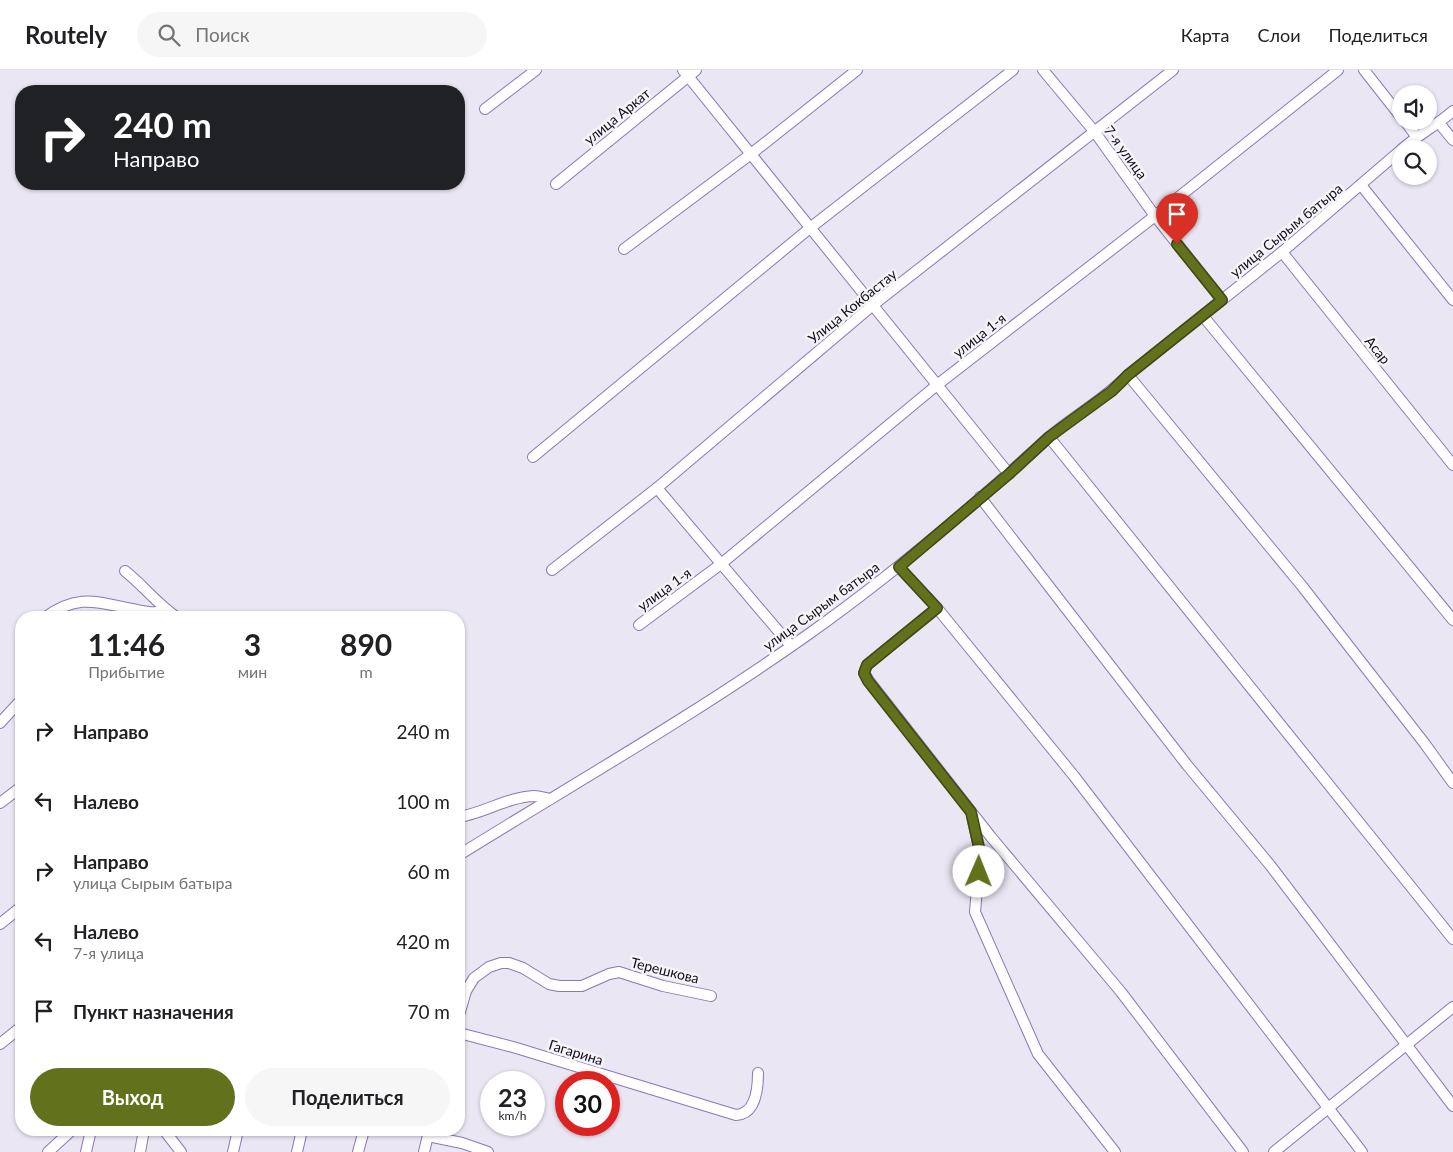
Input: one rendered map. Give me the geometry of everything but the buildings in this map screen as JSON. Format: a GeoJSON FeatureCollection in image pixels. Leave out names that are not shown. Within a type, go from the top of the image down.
{"type":"FeatureCollection","features":[{"type":"Feature","properties":{"kind":"street"},"geometry":{"type":"LineString","coordinates":[[484,109],[536,70]]}},
{"type":"Feature","properties":{"kind":"street"},"geometry":{"type":"LineString","coordinates":[[624,249],[751,154],[857,70]]}},
{"type":"Feature","properties":{"kind":"street"},"geometry":{"type":"LineString","coordinates":[[533,457],[810,228],[1013,70]]}},
{"type":"Feature","properties":{"kind":"street","name":"7-я улица"},"geometry":{"type":"LineString","coordinates":[[1043,70],[1094,131],[1154,216],[1222,300]]}},
{"type":"Feature","properties":{"kind":"street","name":"Улица Кокбастау"},"geometry":{"type":"LineString","coordinates":[[552,570],[657,488],[872,305],[1173,70]]}},
{"type":"Feature","properties":{"kind":"street","name":"улица 1-я"},"geometry":{"type":"LineString","coordinates":[[638,625],[721,564],[937,385],[1338,70]]}},
{"type":"Feature","properties":{"kind":"street"},"geometry":{"type":"LineString","coordinates":[[1364,70],[1392,106]]}},
{"type":"Feature","properties":{"kind":"street"},"geometry":{"type":"LineString","coordinates":[[689,72],[751,154],[1009,474]]}},
{"type":"Feature","properties":{"kind":"street","name":"улица Аркат"},"geometry":{"type":"LineString","coordinates":[[556,184],[689,72]]}},
{"type":"Feature","properties":{"kind":"street","name":"улица Сырым батыра"},"geometry":{"type":"LineString","coordinates":[[1412,140],[1439,123],[1453,111]]}},
{"type":"Feature","properties":{"kind":"street"},"geometry":{"type":"LineString","coordinates":[[1439,123],[1453,140]]}},
{"type":"Feature","properties":{"kind":"street"},"geometry":{"type":"LineString","coordinates":[[1412,130],[1416,136]]}},
{"type":"Feature","properties":{"kind":"street","name":"улица Сырым батыра"},"geometry":{"type":"LineString","coordinates":[[465,851],[716,697],[791,646],[899,567],[1009,474],[1049,437],[1112,391],[1128,375],[1282,252],[1392,158]]}},
{"type":"Feature","properties":{"kind":"street"},"geometry":{"type":"LineString","coordinates":[[1361,185],[1453,300]]}},
{"type":"Feature","properties":{"kind":"street","name":"Асар"},"geometry":{"type":"LineString","coordinates":[[1282,252],[1453,465]]}},
{"type":"Feature","properties":{"kind":"street"},"geometry":{"type":"LineString","coordinates":[[1203,316],[1453,620]]}},
{"type":"Feature","properties":{"kind":"street"},"geometry":{"type":"LineString","coordinates":[[1128,375],[1302,586],[1425,744],[1453,783]]}},
{"type":"Feature","properties":{"kind":"street"},"geometry":{"type":"LineString","coordinates":[[1049,437],[1453,939]]}},
{"type":"Feature","properties":{"kind":"street"},"geometry":{"type":"LineString","coordinates":[[657,488],[791,646]]}},
{"type":"Feature","properties":{"kind":"street"},"geometry":{"type":"LineString","coordinates":[[980,497],[1187,765],[1270,865],[1453,1106]]}},
{"type":"Feature","properties":{"kind":"street"},"geometry":{"type":"LineString","coordinates":[[899,567],[937,608],[1074,776],[1362,1152]]}},
{"type":"Feature","properties":{"kind":"street"},"geometry":{"type":"LineString","coordinates":[[125,571],[167,610]]}},
{"type":"Feature","properties":{"kind":"street"},"geometry":{"type":"LineString","coordinates":[[54,611],[59,607],[85,601],[101,602],[145,611]]}},
{"type":"Feature","properties":{"kind":"street"},"geometry":{"type":"LineString","coordinates":[[937,608],[867,665],[864,673],[868,681],[971,812],[1121,992],[1243,1152]]}},
{"type":"Feature","properties":{"kind":"street"},"geometry":{"type":"LineString","coordinates":[[0,723],[15,707]]}},
{"type":"Feature","properties":{"kind":"street"},"geometry":{"type":"LineString","coordinates":[[0,803],[15,792]]}},
{"type":"Feature","properties":{"kind":"street"},"geometry":{"type":"LineString","coordinates":[[465,816],[510,801],[535,796],[550,799]]}},
{"type":"Feature","properties":{"kind":"street"},"geometry":{"type":"LineString","coordinates":[[971,812],[980,852],[975,912],[1038,1054],[1115,1152]]}},
{"type":"Feature","properties":{"kind":"street"},"geometry":{"type":"LineString","coordinates":[[0,924],[15,912]]}},
{"type":"Feature","properties":{"kind":"street","name":"Терешкова"},"geometry":{"type":"LineString","coordinates":[[465,995],[474,978],[482,972],[495,965],[509,963],[523,968],[549,984],[559,986],[582,986],[609,974],[619,972],[663,986],[711,996]]}},
{"type":"Feature","properties":{"kind":"street"},"geometry":{"type":"LineString","coordinates":[[1274,1152],[1453,1007]]}},
{"type":"Feature","properties":{"kind":"street"},"geometry":{"type":"LineString","coordinates":[[0,1044],[15,1032]]}},
{"type":"Feature","properties":{"kind":"street","name":"Гагарина"},"geometry":{"type":"LineString","coordinates":[[465,1035],[664,1092],[729,1114],[743,1114],[749,1110],[758,1083],[758,1073]]}},
{"type":"Feature","properties":{"kind":"street"},"geometry":{"type":"LineString","coordinates":[[48,1152],[65,1136]]}},
{"type":"Feature","properties":{"kind":"street"},"geometry":{"type":"LineString","coordinates":[[86,1152],[90,1136]]}},
{"type":"Feature","properties":{"kind":"street"},"geometry":{"type":"LineString","coordinates":[[140,1152],[143,1136]]}},
{"type":"Feature","properties":{"kind":"street"},"geometry":{"type":"LineString","coordinates":[[169,1136],[181,1152]]}},
{"type":"Feature","properties":{"kind":"street"},"geometry":{"type":"LineString","coordinates":[[233,1152],[237,1136]]}},
{"type":"Feature","properties":{"kind":"street"},"geometry":{"type":"LineString","coordinates":[[297,1152],[301,1136]]}},
{"type":"Feature","properties":{"kind":"street"},"geometry":{"type":"LineString","coordinates":[[358,1152],[362,1136]]}},
{"type":"Feature","properties":{"kind":"street"},"geometry":{"type":"LineString","coordinates":[[424,1152],[427,1136]]}},
{"type":"Feature","properties":{"kind":"street"},"geometry":{"type":"LineString","coordinates":[[437,1136],[488,1152]]}},
{"type":"Feature","properties":{"kind":"route"},"geometry":{"type":"LineString","coordinates":[[979,872],[980,852],[971,812],[868,681],[864,673],[867,665],[937,608],[899,567],[1009,474],[1049,437],[1112,391],[1128,375],[1222,300],[1177,244]]}}]}
